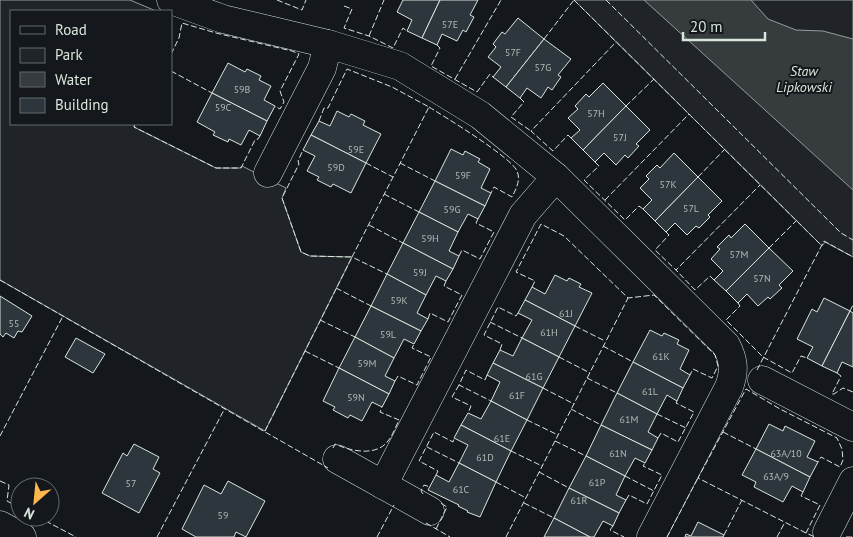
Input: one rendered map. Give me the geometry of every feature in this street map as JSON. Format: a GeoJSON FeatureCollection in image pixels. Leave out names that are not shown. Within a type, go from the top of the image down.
{"type":"FeatureCollection","features":[{"type":"Feature","properties":{"kind":"street"},"geometry":{"type":"LineString","coordinates":[[171,0],[226,10],[400,66],[480,115],[556,177],[726,345],[732,356],[734,366],[730,387],[651,537]]}},
{"type":"Feature","properties":{"kind":"street"},"geometry":{"type":"LineString","coordinates":[[268,173],[322,68],[328,44]]}},
{"type":"Feature","properties":{"kind":"street"},"geometry":{"type":"LineString","coordinates":[[383,485],[523,215],[556,177]]}},
{"type":"Feature","properties":{"kind":"street"},"geometry":{"type":"LineString","coordinates":[[762,380],[853,427]]}},
{"type":"Feature","properties":{"kind":"street"},"geometry":{"type":"LineString","coordinates":[[337,459],[430,511]]}},
{"type":"Feature","properties":{"kind":"street"},"geometry":{"type":"LineString","coordinates":[[827,532],[853,481]]}},
{"type":"Feature","properties":{"kind":"street"},"geometry":{"type":"LineString","coordinates":[[0,526],[22,537]]}},
{"type":"Feature","properties":{"kind":"green space"},"geometry":{"type":"Polygon","coordinates":[[[0,0],[130,0],[154,10],[10,10],[10,125],[135,125],[134,127],[216,168],[240,168],[242,166],[286,188],[282,198],[301,252],[310,256],[352,257],[265,431],[0,280],[0,0]]]}},
{"type":"Feature","properties":{"kind":"green space"},"geometry":{"type":"Polygon","coordinates":[[[574,0],[853,0],[853,257],[825,242],[822,246],[574,0]]]}},
{"type":"Feature","properties":{"kind":"water","name":"Staw Lipkowski"},"geometry":{"type":"Polygon","coordinates":[[[644,0],[751,0],[768,19],[796,30],[823,31],[853,39],[853,190],[644,0]]]}},
{"type":"Feature","properties":{"kind":"building"},"geometry":{"type":"Polygon","coordinates":[[[403,0],[440,0],[422,38],[407,31],[412,20],[397,12],[403,0]]]}},
{"type":"Feature","properties":{"kind":"building"},"geometry":{"type":"Polygon","coordinates":[[[440,0],[478,0],[470,15],[474,17],[466,32],[463,30],[457,41],[442,34],[437,45],[422,38],[440,0]]]}},
{"type":"Feature","properties":{"kind":"building"},"geometry":{"type":"Polygon","coordinates":[[[518,18],[544,39],[506,87],[493,77],[501,67],[488,57],[496,47],[493,44],[502,32],[505,34],[518,18]]]}},
{"type":"Feature","properties":{"kind":"building"},"geometry":{"type":"Polygon","coordinates":[[[544,39],[571,59],[558,75],[561,77],[552,90],[548,87],[541,98],[527,88],[520,98],[506,87],[544,39]]]}},
{"type":"Feature","properties":{"kind":"building"},"geometry":{"type":"Polygon","coordinates":[[[228,63],[245,72],[247,69],[261,76],[259,80],[271,86],[264,100],[275,106],[267,121],[212,93],[228,63]]]}},
{"type":"Feature","properties":{"kind":"building"},"geometry":{"type":"Polygon","coordinates":[[[603,83],[626,106],[583,150],[571,138],[580,130],[568,118],[578,109],[575,106],[586,94],[589,97],[603,83]]]}},
{"type":"Feature","properties":{"kind":"building"},"geometry":{"type":"Polygon","coordinates":[[[212,93],[267,121],[260,136],[249,130],[241,145],[229,139],[228,142],[213,135],[215,132],[197,122],[212,93]]]}},
{"type":"Feature","properties":{"kind":"building"},"geometry":{"type":"Polygon","coordinates":[[[626,106],[650,130],[636,144],[639,146],[628,158],[625,155],[616,165],[604,153],[595,162],[583,150],[626,106]]]}},
{"type":"Feature","properties":{"kind":"building"},"geometry":{"type":"Polygon","coordinates":[[[337,111],[349,117],[351,114],[365,121],[363,125],[381,134],[366,163],[311,135],[319,121],[330,126],[337,111]]]}},
{"type":"Feature","properties":{"kind":"building"},"geometry":{"type":"Polygon","coordinates":[[[311,135],[366,163],[351,193],[333,184],[331,187],[317,180],[319,177],[307,171],[315,156],[303,150],[311,135]]]}},
{"type":"Feature","properties":{"kind":"building"},"geometry":{"type":"Polygon","coordinates":[[[451,149],[463,155],[465,151],[480,159],[478,162],[490,169],[481,188],[491,193],[485,206],[435,181],[451,149]]]}},
{"type":"Feature","properties":{"kind":"building"},"geometry":{"type":"Polygon","coordinates":[[[674,153],[698,177],[655,221],[643,209],[652,200],[640,188],[649,179],[646,176],[657,165],[660,168],[674,153]]]}},
{"type":"Feature","properties":{"kind":"building"},"geometry":{"type":"Polygon","coordinates":[[[698,177],[722,201],[708,215],[710,217],[699,228],[696,226],[687,235],[675,223],[666,232],[655,221],[698,177]]]}},
{"type":"Feature","properties":{"kind":"building"},"geometry":{"type":"Polygon","coordinates":[[[435,181],[485,206],[478,219],[468,214],[458,232],[419,212],[435,181]]]}},
{"type":"Feature","properties":{"kind":"building"},"geometry":{"type":"Polygon","coordinates":[[[419,212],[458,232],[449,251],[459,256],[453,269],[403,243],[419,212]]]}},
{"type":"Feature","properties":{"kind":"building"},"geometry":{"type":"Polygon","coordinates":[[[745,224],[769,248],[726,291],[714,280],[723,271],[711,259],[720,249],[717,247],[729,235],[731,238],[745,224]]]}},
{"type":"Feature","properties":{"kind":"building"},"geometry":{"type":"Polygon","coordinates":[[[403,243],[453,269],[446,281],[436,276],[426,295],[387,274],[403,243]]]}},
{"type":"Feature","properties":{"kind":"building"},"geometry":{"type":"Polygon","coordinates":[[[769,248],[793,271],[779,285],[782,288],[770,299],[768,297],[758,306],[747,294],[738,303],[726,291],[769,248]]]}},
{"type":"Feature","properties":{"kind":"building"},"geometry":{"type":"Polygon","coordinates":[[[387,274],[426,295],[417,313],[428,319],[421,331],[371,306],[387,274]]]}},
{"type":"Feature","properties":{"kind":"building"},"geometry":{"type":"Polygon","coordinates":[[[555,275],[567,281],[569,278],[581,284],[579,287],[592,293],[575,326],[525,300],[532,287],[545,294],[555,275]]]}},
{"type":"Feature","properties":{"kind":"building"},"geometry":{"type":"Polygon","coordinates":[[[0,296],[32,316],[22,332],[18,331],[14,338],[6,333],[3,337],[0,334],[0,296]]]}},
{"type":"Feature","properties":{"kind":"building"},"geometry":{"type":"Polygon","coordinates":[[[824,298],[850,311],[822,366],[807,358],[813,347],[797,339],[812,309],[817,312],[824,298]]]}},
{"type":"Feature","properties":{"kind":"building"},"geometry":{"type":"Polygon","coordinates":[[[525,300],[575,326],[559,357],[522,338],[532,320],[518,313],[525,300]]]}},
{"type":"Feature","properties":{"kind":"building"},"geometry":{"type":"Polygon","coordinates":[[[371,306],[421,331],[414,344],[404,339],[394,358],[355,337],[371,306]]]}},
{"type":"Feature","properties":{"kind":"building"},"geometry":{"type":"Polygon","coordinates":[[[850,311],[853,313],[853,367],[842,362],[837,373],[822,366],[850,311]]]}},
{"type":"Feature","properties":{"kind":"building"},"geometry":{"type":"Polygon","coordinates":[[[650,330],[662,336],[664,333],[679,340],[677,344],[689,350],[680,369],[690,375],[683,388],[633,362],[650,330]]]}},
{"type":"Feature","properties":{"kind":"building"},"geometry":{"type":"Polygon","coordinates":[[[355,337],[394,358],[385,376],[395,381],[389,394],[339,368],[355,337]]]}},
{"type":"Feature","properties":{"kind":"building"},"geometry":{"type":"Polygon","coordinates":[[[76,338],[105,354],[93,373],[65,357],[76,338]]]}},
{"type":"Feature","properties":{"kind":"building"},"geometry":{"type":"Polygon","coordinates":[[[522,338],[559,357],[543,388],[493,363],[500,350],[513,356],[522,338]]]}},
{"type":"Feature","properties":{"kind":"building"},"geometry":{"type":"Polygon","coordinates":[[[633,362],[683,388],[677,401],[667,395],[657,414],[617,393],[633,362]]]}},
{"type":"Feature","properties":{"kind":"building"},"geometry":{"type":"Polygon","coordinates":[[[493,363],[543,388],[527,420],[491,401],[500,382],[487,375],[493,363]]]}},
{"type":"Feature","properties":{"kind":"building"},"geometry":{"type":"Polygon","coordinates":[[[339,368],[389,394],[382,407],[372,402],[362,421],[350,415],[348,418],[333,410],[335,407],[323,401],[339,368]]]}},
{"type":"Feature","properties":{"kind":"building"},"geometry":{"type":"Polygon","coordinates":[[[617,393],[657,414],[648,432],[658,438],[652,450],[601,425],[617,393]]]}},
{"type":"Feature","properties":{"kind":"building"},"geometry":{"type":"Polygon","coordinates":[[[491,401],[527,420],[511,451],[461,425],[468,413],[481,419],[491,401]]]}},
{"type":"Feature","properties":{"kind":"building"},"geometry":{"type":"Polygon","coordinates":[[[769,424],[783,431],[785,426],[815,441],[807,457],[818,462],[810,477],[756,449],[769,424]]]}},
{"type":"Feature","properties":{"kind":"building"},"geometry":{"type":"Polygon","coordinates":[[[461,425],[511,451],[496,482],[459,463],[468,445],[454,438],[461,425]]]}},
{"type":"Feature","properties":{"kind":"building"},"geometry":{"type":"Polygon","coordinates":[[[601,425],[652,450],[645,463],[635,458],[625,476],[586,456],[601,425]]]}},
{"type":"Feature","properties":{"kind":"building"},"geometry":{"type":"Polygon","coordinates":[[[134,444],[159,457],[153,469],[160,473],[139,513],[102,493],[123,453],[127,456],[134,444]]]}},
{"type":"Feature","properties":{"kind":"building"},"geometry":{"type":"Polygon","coordinates":[[[756,449],[810,477],[803,492],[792,486],[783,502],[754,487],[756,482],[742,475],[756,449]]]}},
{"type":"Feature","properties":{"kind":"building"},"geometry":{"type":"Polygon","coordinates":[[[586,456],[625,476],[616,495],[626,500],[619,513],[569,488],[586,456]]]}},
{"type":"Feature","properties":{"kind":"building"},"geometry":{"type":"Polygon","coordinates":[[[459,463],[496,482],[480,517],[467,512],[459,505],[428,490],[436,475],[449,482],[459,463]]]}},
{"type":"Feature","properties":{"kind":"building"},"geometry":{"type":"Polygon","coordinates":[[[228,481],[265,501],[246,537],[236,532],[234,537],[196,537],[182,529],[204,485],[221,494],[228,481]]]}},
{"type":"Feature","properties":{"kind":"building"},"geometry":{"type":"Polygon","coordinates":[[[569,488],[619,513],[613,526],[603,521],[594,537],[590,537],[554,518],[569,488]]]}},
{"type":"Feature","properties":{"kind":"building"},"geometry":{"type":"Polygon","coordinates":[[[554,518],[590,537],[544,537],[554,518]]]}},
{"type":"Feature","properties":{"kind":"building"},"geometry":{"type":"Polygon","coordinates":[[[698,522],[724,535],[723,537],[685,537],[686,534],[691,536],[698,522]]]}},
{"type":"Feature","properties":{"kind":"fence"},"geometry":{"type":"LineString","coordinates":[[277,0],[302,10],[306,0]]}},
{"type":"Feature","properties":{"kind":"fence"},"geometry":{"type":"LineString","coordinates":[[369,36],[384,0]]}},
{"type":"Feature","properties":{"kind":"fence"},"geometry":{"type":"LineString","coordinates":[[455,79],[501,0]]}},
{"type":"Feature","properties":{"kind":"fence"},"geometry":{"type":"LineString","coordinates":[[574,0],[822,246]]}},
{"type":"Feature","properties":{"kind":"fence"},"geometry":{"type":"LineString","coordinates":[[544,39],[574,0]]}},
{"type":"Feature","properties":{"kind":"fence"},"geometry":{"type":"LineString","coordinates":[[606,0],[841,233],[853,240]]}},
{"type":"Feature","properties":{"kind":"fence"},"geometry":{"type":"LineString","coordinates":[[344,6],[352,9],[344,28],[369,36],[393,48],[403,28],[407,31]]}},
{"type":"Feature","properties":{"kind":"fence"},"geometry":{"type":"LineString","coordinates":[[172,52],[179,38],[182,23],[299,54],[280,91],[284,102],[280,109],[275,106]]}},
{"type":"Feature","properties":{"kind":"fence"},"geometry":{"type":"LineString","coordinates":[[571,138],[568,135],[553,151],[531,131],[616,42]]}},
{"type":"Feature","properties":{"kind":"fence"},"geometry":{"type":"LineString","coordinates":[[437,45],[440,48],[431,66],[477,92],[490,74],[493,77]]}},
{"type":"Feature","properties":{"kind":"fence"},"geometry":{"type":"LineString","coordinates":[[319,121],[324,108],[328,108],[347,69],[392,87],[429,107],[352,257],[387,274]]}},
{"type":"Feature","properties":{"kind":"fence"},"geometry":{"type":"LineString","coordinates":[[172,72],[212,93]]}},
{"type":"Feature","properties":{"kind":"fence"},"geometry":{"type":"LineString","coordinates":[[626,106],[654,79]]}},
{"type":"Feature","properties":{"kind":"fence"},"geometry":{"type":"LineString","coordinates":[[520,98],[524,102],[511,117],[531,131]]}},
{"type":"Feature","properties":{"kind":"fence"},"geometry":{"type":"LineString","coordinates":[[429,107],[491,147],[503,156],[517,171],[518,181],[512,197],[494,187],[491,193]]}},
{"type":"Feature","properties":{"kind":"fence"},"geometry":{"type":"LineString","coordinates":[[605,200],[689,114]]}},
{"type":"Feature","properties":{"kind":"fence"},"geometry":{"type":"LineString","coordinates":[[135,125],[134,127],[216,168],[241,168],[255,140],[260,136]]}},
{"type":"Feature","properties":{"kind":"fence"},"geometry":{"type":"LineString","coordinates":[[698,177],[725,149]]}},
{"type":"Feature","properties":{"kind":"fence"},"geometry":{"type":"LineString","coordinates":[[265,431],[352,257],[310,256],[301,252],[282,198],[299,164],[298,161],[303,150]]}},
{"type":"Feature","properties":{"kind":"fence"},"geometry":{"type":"LineString","coordinates":[[595,162],[599,166],[584,180],[625,220],[639,206],[643,209]]}},
{"type":"Feature","properties":{"kind":"fence"},"geometry":{"type":"LineString","coordinates":[[366,163],[393,177]]}},
{"type":"Feature","properties":{"kind":"fence"},"geometry":{"type":"LineString","coordinates":[[400,163],[435,181]]}},
{"type":"Feature","properties":{"kind":"fence"},"geometry":{"type":"LineString","coordinates":[[714,280],[710,276],[695,290],[676,270],[760,185]]}},
{"type":"Feature","properties":{"kind":"fence"},"geometry":{"type":"LineString","coordinates":[[384,194],[419,212]]}},
{"type":"Feature","properties":{"kind":"fence"},"geometry":{"type":"LineString","coordinates":[[459,256],[462,250],[480,259],[494,232],[476,223],[478,219]]}},
{"type":"Feature","properties":{"kind":"fence"},"geometry":{"type":"LineString","coordinates":[[769,248],[797,220]]}},
{"type":"Feature","properties":{"kind":"fence"},"geometry":{"type":"LineString","coordinates":[[532,287],[535,281],[516,272],[541,224],[564,236],[628,298],[654,295],[715,355],[718,366],[712,378],[693,369],[690,375]]}},
{"type":"Feature","properties":{"kind":"fence"},"geometry":{"type":"LineString","coordinates":[[369,225],[403,243]]}},
{"type":"Feature","properties":{"kind":"fence"},"geometry":{"type":"LineString","coordinates":[[666,232],[669,235],[655,250],[676,270]]}},
{"type":"Feature","properties":{"kind":"fence"},"geometry":{"type":"LineString","coordinates":[[757,370],[824,241],[853,257]]}},
{"type":"Feature","properties":{"kind":"fence"},"geometry":{"type":"LineString","coordinates":[[0,280],[328,468]]}},
{"type":"Feature","properties":{"kind":"fence"},"geometry":{"type":"LineString","coordinates":[[428,319],[430,313],[448,322],[462,295],[444,286],[446,281]]}},
{"type":"Feature","properties":{"kind":"fence"},"geometry":{"type":"LineString","coordinates":[[336,288],[371,306]]}},
{"type":"Feature","properties":{"kind":"fence"},"geometry":{"type":"LineString","coordinates":[[506,537],[628,298]]}},
{"type":"Feature","properties":{"kind":"fence"},"geometry":{"type":"LineString","coordinates":[[738,303],[740,306],[726,320],[763,357]]}},
{"type":"Feature","properties":{"kind":"fence"},"geometry":{"type":"LineString","coordinates":[[850,311],[853,305]]}},
{"type":"Feature","properties":{"kind":"fence"},"geometry":{"type":"LineString","coordinates":[[500,350],[502,344],[484,335],[498,307],[516,316],[518,313]]}},
{"type":"Feature","properties":{"kind":"fence"},"geometry":{"type":"LineString","coordinates":[[0,436],[63,316]]}},
{"type":"Feature","properties":{"kind":"fence"},"geometry":{"type":"LineString","coordinates":[[320,320],[355,337]]}},
{"type":"Feature","properties":{"kind":"fence"},"geometry":{"type":"LineString","coordinates":[[490,322],[522,338]]}},
{"type":"Feature","properties":{"kind":"fence"},"geometry":{"type":"LineString","coordinates":[[575,326],[605,341]]}},
{"type":"Feature","properties":{"kind":"fence"},"geometry":{"type":"LineString","coordinates":[[395,381],[398,376],[417,385],[431,357],[412,348],[414,344]]}},
{"type":"Feature","properties":{"kind":"fence"},"geometry":{"type":"LineString","coordinates":[[603,346],[633,362]]}},
{"type":"Feature","properties":{"kind":"fence"},"geometry":{"type":"LineString","coordinates":[[305,351],[339,368]]}},
{"type":"Feature","properties":{"kind":"fence"},"geometry":{"type":"LineString","coordinates":[[763,357],[792,373],[801,356],[807,358]]}},
{"type":"Feature","properties":{"kind":"fence"},"geometry":{"type":"LineString","coordinates":[[559,357],[590,373]]}},
{"type":"Feature","properties":{"kind":"fence"},"geometry":{"type":"LineString","coordinates":[[487,375],[485,380],[466,370],[459,385],[491,401]]}},
{"type":"Feature","properties":{"kind":"fence"},"geometry":{"type":"LineString","coordinates":[[837,373],[841,376],[832,394],[843,388],[853,392]]}},
{"type":"Feature","properties":{"kind":"fence"},"geometry":{"type":"LineString","coordinates":[[587,378],[617,393]]}},
{"type":"Feature","properties":{"kind":"fence"},"geometry":{"type":"LineString","coordinates":[[459,385],[452,397],[471,406],[468,413]]}},
{"type":"Feature","properties":{"kind":"fence"},"geometry":{"type":"LineString","coordinates":[[543,388],[574,404]]}},
{"type":"Feature","properties":{"kind":"fence"},"geometry":{"type":"LineString","coordinates":[[806,533],[698,478],[746,389],[837,438],[842,449],[843,460],[840,467],[821,457],[818,462]]}},
{"type":"Feature","properties":{"kind":"fence"},"geometry":{"type":"LineString","coordinates":[[658,438],[661,433],[678,442],[694,412],[676,403],[677,401]]}},
{"type":"Feature","properties":{"kind":"fence"},"geometry":{"type":"LineString","coordinates":[[333,448],[335,444],[348,449],[370,451],[383,446],[388,441],[399,420],[380,412],[382,407]]}},
{"type":"Feature","properties":{"kind":"fence"},"geometry":{"type":"LineString","coordinates":[[157,537],[225,408]]}},
{"type":"Feature","properties":{"kind":"fence"},"geometry":{"type":"LineString","coordinates":[[571,409],[601,425]]}},
{"type":"Feature","properties":{"kind":"fence"},"geometry":{"type":"LineString","coordinates":[[657,414],[686,428]]}},
{"type":"Feature","properties":{"kind":"fence"},"geometry":{"type":"LineString","coordinates":[[527,420],[558,435]]}},
{"type":"Feature","properties":{"kind":"fence"},"geometry":{"type":"LineString","coordinates":[[436,475],[438,471],[419,461],[434,432],[453,442],[454,438]]}},
{"type":"Feature","properties":{"kind":"fence"},"geometry":{"type":"LineString","coordinates":[[723,432],[756,449]]}},
{"type":"Feature","properties":{"kind":"fence"},"geometry":{"type":"LineString","coordinates":[[555,441],[586,456]]}},
{"type":"Feature","properties":{"kind":"fence"},"geometry":{"type":"LineString","coordinates":[[427,447],[459,463]]}},
{"type":"Feature","properties":{"kind":"fence"},"geometry":{"type":"LineString","coordinates":[[511,451],[542,466]]}},
{"type":"Feature","properties":{"kind":"fence"},"geometry":{"type":"LineString","coordinates":[[626,500],[629,495],[647,504],[662,475],[643,466],[645,463]]}},
{"type":"Feature","properties":{"kind":"fence"},"geometry":{"type":"LineString","coordinates":[[539,472],[569,488]]}},
{"type":"Feature","properties":{"kind":"fence"},"geometry":{"type":"LineString","coordinates":[[625,476],[654,491]]}},
{"type":"Feature","properties":{"kind":"fence"},"geometry":{"type":"LineString","coordinates":[[667,537],[698,478]]}},
{"type":"Feature","properties":{"kind":"fence"},"geometry":{"type":"LineString","coordinates":[[0,481],[9,485],[7,501],[10,503]]}},
{"type":"Feature","properties":{"kind":"fence"},"geometry":{"type":"LineString","coordinates":[[496,482],[526,498]]}},
{"type":"Feature","properties":{"kind":"fence"},"geometry":{"type":"LineString","coordinates":[[423,494],[421,491],[424,485],[430,487]]}},
{"type":"Feature","properties":{"kind":"fence"},"geometry":{"type":"LineString","coordinates":[[803,492],[801,496],[820,505],[806,533],[815,537]]}},
{"type":"Feature","properties":{"kind":"fence"},"geometry":{"type":"LineString","coordinates":[[724,535],[742,500]]}},
{"type":"Feature","properties":{"kind":"fence"},"geometry":{"type":"LineString","coordinates":[[436,529],[447,507],[439,502]]}},
{"type":"Feature","properties":{"kind":"fence"},"geometry":{"type":"LineString","coordinates":[[524,503],[554,518]]}},
{"type":"Feature","properties":{"kind":"fence"},"geometry":{"type":"LineString","coordinates":[[377,537],[394,505]]}},
{"type":"Feature","properties":{"kind":"fence"},"geometry":{"type":"LineString","coordinates":[[777,537],[785,522]]}},
{"type":"Feature","properties":{"kind":"fence"},"geometry":{"type":"LineString","coordinates":[[426,523],[450,537]]}},
{"type":"Feature","properties":{"kind":"fence"},"geometry":{"type":"LineString","coordinates":[[613,526],[610,530],[624,537]]}},
{"type":"Feature","properties":{"kind":"fence"},"geometry":{"type":"LineString","coordinates":[[57,527],[76,537]]}},
{"type":"Feature","properties":{"kind":"fence"},"geometry":{"type":"LineString","coordinates":[[846,537],[853,537]]}}]}
